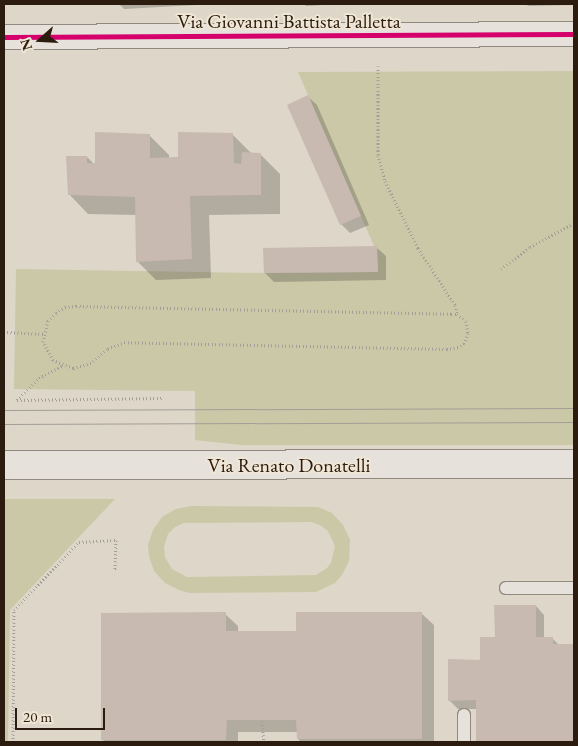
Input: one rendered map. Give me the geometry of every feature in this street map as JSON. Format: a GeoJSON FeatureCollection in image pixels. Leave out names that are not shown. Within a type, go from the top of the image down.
{"type":"FeatureCollection","features":[{"type":"Feature","properties":{"kind":"main road","name":"Via Renato Donatelli"},"geometry":{"type":"LineString","coordinates":[[4,465],[574,464]]}},
{"type":"Feature","properties":{"kind":"street","name":"Via Giovanni Battista Palletta"},"geometry":{"type":"LineString","coordinates":[[4,37],[574,34]]}},
{"type":"Feature","properties":{"kind":"lane"},"geometry":{"type":"LineString","coordinates":[[506,588],[574,588]]}},
{"type":"Feature","properties":{"kind":"lane"},"geometry":{"type":"LineString","coordinates":[[464,715],[464,742]]}},
{"type":"Feature","properties":{"kind":"path"},"geometry":{"type":"LineString","coordinates":[[162,398],[16,400],[38,378],[62,366],[82,367],[91,363],[112,346],[125,342],[453,348],[464,342],[468,333],[466,322],[457,314],[455,305],[418,248],[384,181],[378,155],[378,66]]}},
{"type":"Feature","properties":{"kind":"path"},"geometry":{"type":"LineString","coordinates":[[501,269],[530,247],[574,223]]}},
{"type":"Feature","properties":{"kind":"path"},"geometry":{"type":"LineString","coordinates":[[62,366],[53,360],[47,352],[43,342],[44,334],[48,321],[56,312],[76,306],[457,314]]}},
{"type":"Feature","properties":{"kind":"path"},"geometry":{"type":"LineString","coordinates":[[7,332],[44,334]]}},
{"type":"Feature","properties":{"kind":"path"},"geometry":{"type":"LineString","coordinates":[[13,742],[14,610],[79,542],[116,540],[116,571]]}},
{"type":"Feature","properties":{"kind":"path"},"geometry":{"type":"LineString","coordinates":[[262,721],[264,742]]}},
{"type":"Feature","properties":{"kind":"shaded area"},"geometry":{"type":"Polygon","coordinates":[[[574,71],[574,445],[241,445],[195,440],[195,391],[14,389],[16,269],[263,273],[378,272],[377,247],[374,246],[298,72],[574,71]]]}},
{"type":"Feature","properties":{"kind":"shaded area"},"geometry":{"type":"Polygon","coordinates":[[[4,499],[115,499],[10,610],[8,742],[4,742],[4,499]]]}},
{"type":"Feature","properties":{"kind":"shaded area"},"geometry":{"type":"Polygon","coordinates":[[[191,506],[318,507],[332,513],[343,525],[350,540],[349,561],[342,575],[335,583],[316,592],[189,593],[179,590],[165,583],[154,571],[148,545],[153,530],[162,517],[176,509],[191,506]],[[311,522],[184,523],[175,527],[168,534],[164,547],[165,557],[172,569],[187,577],[316,575],[331,563],[335,546],[328,531],[320,525],[311,522]]]}},
{"type":"Feature","properties":{"kind":"building"},"geometry":{"type":"Polygon","coordinates":[[[308,95],[361,216],[340,225],[287,105],[308,95]]]}},
{"type":"Feature","properties":{"kind":"building"},"geometry":{"type":"Polygon","coordinates":[[[95,132],[150,134],[150,158],[178,157],[178,132],[233,133],[234,163],[241,164],[242,152],[261,153],[261,195],[190,196],[192,259],[136,262],[135,197],[68,195],[66,156],[87,156],[87,163],[95,163],[95,132]]]}},
{"type":"Feature","properties":{"kind":"building"},"geometry":{"type":"Polygon","coordinates":[[[377,246],[378,272],[264,273],[263,248],[377,246]]]}},
{"type":"Feature","properties":{"kind":"building"},"geometry":{"type":"Polygon","coordinates":[[[494,605],[536,605],[536,637],[553,637],[553,644],[574,644],[574,742],[476,742],[476,700],[448,701],[448,659],[480,660],[480,637],[495,637],[494,605]]]}},
{"type":"Feature","properties":{"kind":"building"},"geometry":{"type":"Polygon","coordinates":[[[226,612],[226,631],[296,631],[296,612],[422,612],[422,739],[297,739],[296,720],[227,720],[226,740],[101,740],[101,613],[226,612]]]}},
{"type":"Feature","properties":{"kind":"tram line"},"geometry":{"type":"LineString","coordinates":[[4,410],[574,408]]}},
{"type":"Feature","properties":{"kind":"tram line"},"geometry":{"type":"LineString","coordinates":[[4,424],[574,422]]}},
{"type":"Feature","properties":{"kind":"cycle path"},"geometry":{"type":"LineString","coordinates":[[4,37],[574,34]]}}]}
